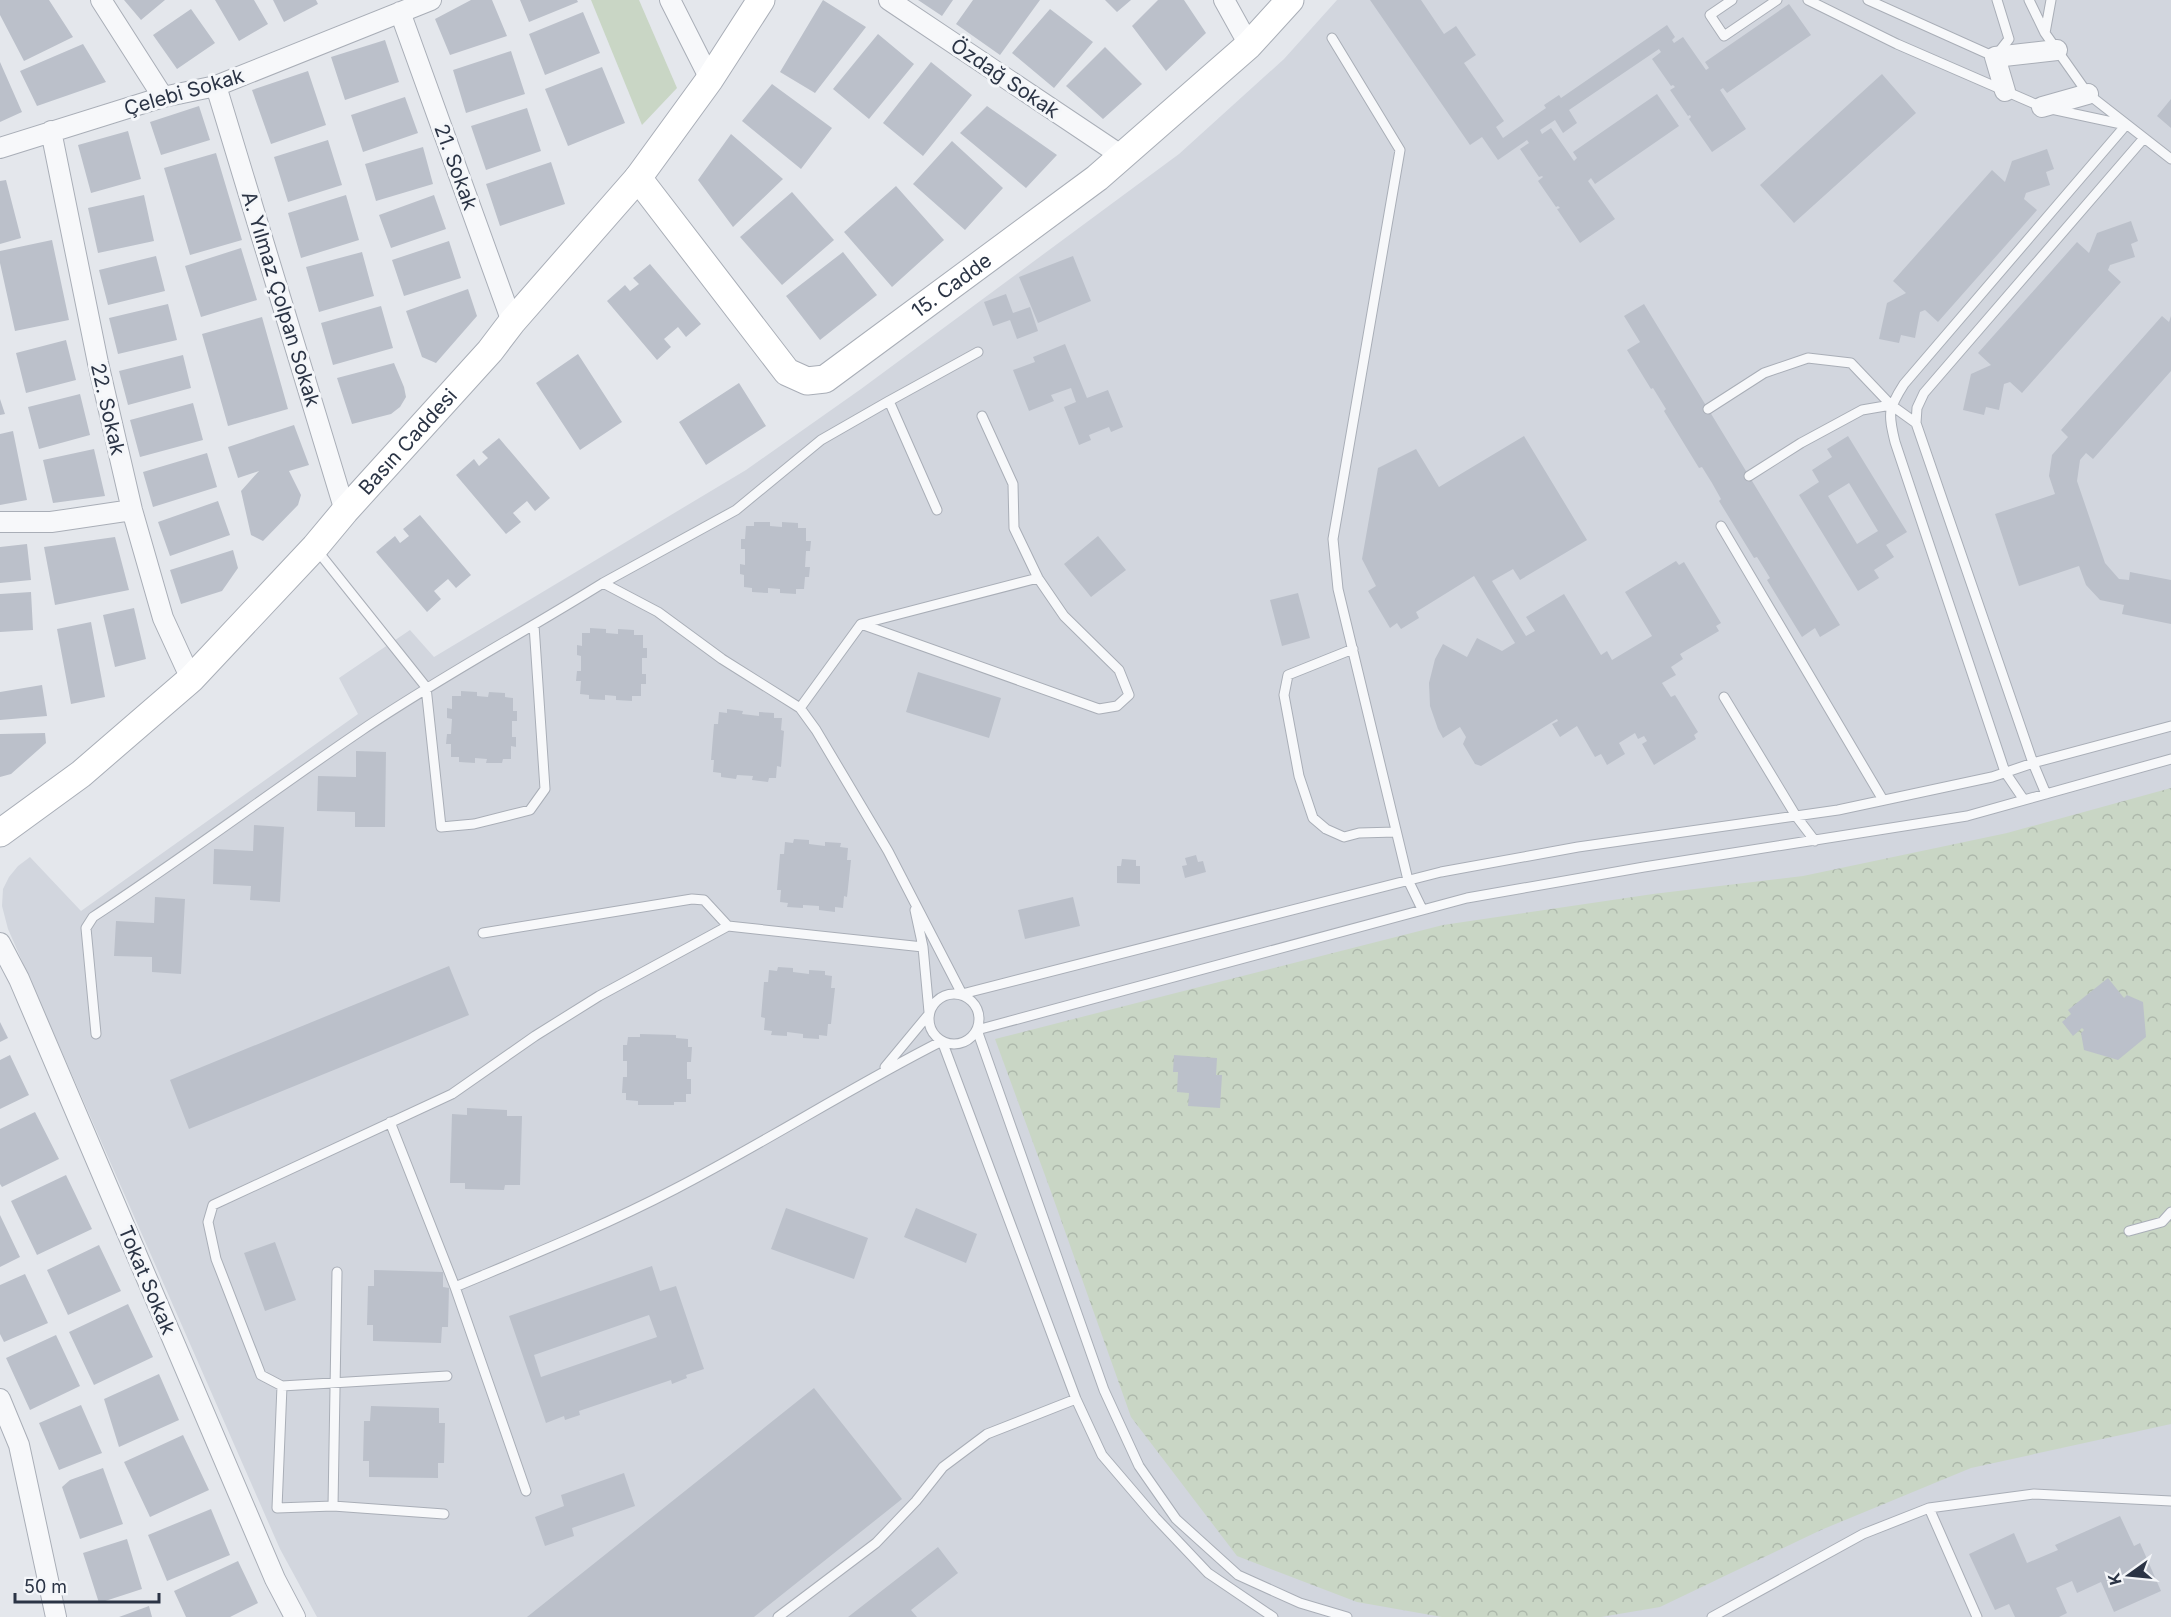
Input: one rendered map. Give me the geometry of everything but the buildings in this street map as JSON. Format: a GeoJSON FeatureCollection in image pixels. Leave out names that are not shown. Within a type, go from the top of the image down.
{"type":"FeatureCollection","features":[{"type":"Feature","properties":{"kind":"street"},"geometry":{"type":"LineString","coordinates":[[102,0],[163,97]]}},
{"type":"Feature","properties":{"kind":"street","name":"Çelebi Sokak"},"geometry":{"type":"LineString","coordinates":[[0,148],[163,97],[216,86],[431,0]]}},
{"type":"Feature","properties":{"kind":"street"},"geometry":{"type":"LineString","coordinates":[[670,0],[710,79]]}},
{"type":"Feature","properties":{"kind":"street","name":"Basın Caddesi"},"geometry":{"type":"LineString","coordinates":[[0,833],[81,774],[191,679],[315,548],[345,511],[490,351],[512,322],[638,178],[710,79],[761,0]]}},
{"type":"Feature","properties":{"kind":"street","name":"Özdağ Sokak"},"geometry":{"type":"LineString","coordinates":[[889,0],[1122,156]]}},
{"type":"Feature","properties":{"kind":"street"},"geometry":{"type":"LineString","coordinates":[[1224,0],[1249,45]]}},
{"type":"Feature","properties":{"kind":"street","name":"15. Cadde"},"geometry":{"type":"LineString","coordinates":[[638,178],[787,372],[807,381],[825,379],[1097,178],[1249,45],[1290,0]]}},
{"type":"Feature","properties":{"kind":"street","name":"21. Sokak"},"geometry":{"type":"LineString","coordinates":[[400,12],[512,322]]}},
{"type":"Feature","properties":{"kind":"street"},"geometry":{"type":"LineString","coordinates":[[2005,91],[1995,57],[2056,50]]}},
{"type":"Feature","properties":{"kind":"street","name":"A. Yılmaz Çolpan Sokak"},"geometry":{"type":"LineString","coordinates":[[216,86],[345,511]]}},
{"type":"Feature","properties":{"kind":"street"},"geometry":{"type":"LineString","coordinates":[[2042,107],[2088,94]]}},
{"type":"Feature","properties":{"kind":"street","name":"22. Sokak"},"geometry":{"type":"LineString","coordinates":[[51,131],[98,363],[132,510],[163,618],[191,679]]}},
{"type":"Feature","properties":{"kind":"street"},"geometry":{"type":"LineString","coordinates":[[0,522],[51,522],[132,510]]}},
{"type":"Feature","properties":{"kind":"street","name":"Tokat Sokak"},"geometry":{"type":"LineString","coordinates":[[0,943],[19,979],[274,1579],[295,1617]]}},
{"type":"Feature","properties":{"kind":"street"},"geometry":{"type":"LineString","coordinates":[[0,1399],[6,1431],[20,1445],[56,1617]]}},
{"type":"Feature","properties":{"kind":"lane"},"geometry":{"type":"LineString","coordinates":[[1732,0],[1710,15],[1724,36],[1778,0]]}},
{"type":"Feature","properties":{"kind":"lane"},"geometry":{"type":"LineString","coordinates":[[1808,0],[1897,44],[2042,107],[2126,125]]}},
{"type":"Feature","properties":{"kind":"lane"},"geometry":{"type":"LineString","coordinates":[[1868,0],[1995,57],[2009,39],[1997,0]]}},
{"type":"Feature","properties":{"kind":"lane"},"geometry":{"type":"LineString","coordinates":[[2029,0],[2044,33],[2088,94],[2171,159]]}},
{"type":"Feature","properties":{"kind":"lane"},"geometry":{"type":"LineString","coordinates":[[2044,33],[2051,0]]}},
{"type":"Feature","properties":{"kind":"lane"},"geometry":{"type":"LineString","coordinates":[[1332,38],[1400,150],[1333,539],[1338,589],[1396,832],[1408,880],[1422,909]]}},
{"type":"Feature","properties":{"kind":"lane"},"geometry":{"type":"LineString","coordinates":[[2024,800],[2005,772],[1895,441],[1890,422],[1891,405],[1904,384],[2126,125]]}},
{"type":"Feature","properties":{"kind":"lane"},"geometry":{"type":"LineString","coordinates":[[2046,794],[2033,763],[1916,423],[1917,408],[1924,393],[2144,138]]}},
{"type":"Feature","properties":{"kind":"lane"},"geometry":{"type":"LineString","coordinates":[[96,1034],[86,928],[93,917],[165,870],[426,687],[603,583],[736,510],[821,440],[978,352]]}},
{"type":"Feature","properties":{"kind":"lane"},"geometry":{"type":"LineString","coordinates":[[1708,409],[1764,372],[1808,358],[1851,363],[1891,405],[1916,423]]}},
{"type":"Feature","properties":{"kind":"lane"},"geometry":{"type":"LineString","coordinates":[[889,401],[938,510]]}},
{"type":"Feature","properties":{"kind":"lane"},"geometry":{"type":"LineString","coordinates":[[1749,476],[1801,443],[1862,411],[1891,405]]}},
{"type":"Feature","properties":{"kind":"lane"},"geometry":{"type":"LineString","coordinates":[[861,624],[1099,709],[1117,706],[1129,695],[1119,670],[1064,616],[1038,578],[1014,528],[1013,484],[981,416]]}},
{"type":"Feature","properties":{"kind":"lane"},"geometry":{"type":"LineString","coordinates":[[1721,526],[1883,800]]}},
{"type":"Feature","properties":{"kind":"lane"},"geometry":{"type":"LineString","coordinates":[[315,548],[426,687],[441,827],[474,824],[530,810],[545,789],[534,625]]}},
{"type":"Feature","properties":{"kind":"lane"},"geometry":{"type":"LineString","coordinates":[[800,708],[861,624],[1038,578]]}},
{"type":"Feature","properties":{"kind":"lane"},"geometry":{"type":"LineString","coordinates":[[603,583],[658,612],[722,659],[800,708],[816,730],[888,851],[962,994],[976,1005],[979,1014],[977,1030],[1104,1390],[1139,1466],[1176,1519],[1238,1575],[1300,1603],[1347,1617]]}},
{"type":"Feature","properties":{"kind":"lane"},"geometry":{"type":"LineString","coordinates":[[1353,649],[1288,675],[1284,695],[1299,776],[1313,819],[1326,830],[1344,837],[1359,833],[1396,832]]}},
{"type":"Feature","properties":{"kind":"lane"},"geometry":{"type":"LineString","coordinates":[[1724,697],[1796,816],[1815,841]]}},
{"type":"Feature","properties":{"kind":"lane"},"geometry":{"type":"LineString","coordinates":[[882,1072],[938,999],[945,995],[962,994],[1408,880],[1578,847],[1796,816],[1883,800],[1992,777],[2033,763],[2171,726]]}},
{"type":"Feature","properties":{"kind":"lane"},"geometry":{"type":"LineString","coordinates":[[913,898],[922,946],[931,1030],[942,1041],[950,1044],[965,1041],[977,1030],[1467,898],[1632,869],[1967,816],[2171,759]]}},
{"type":"Feature","properties":{"kind":"lane"},"geometry":{"type":"LineString","coordinates":[[483,933],[692,898],[704,900],[728,926]]}},
{"type":"Feature","properties":{"kind":"lane"},"geometry":{"type":"LineString","coordinates":[[447,1376],[282,1386],[261,1375],[216,1259],[208,1222],[213,1205],[452,1094],[535,1036],[598,996],[728,926],[922,946]]}},
{"type":"Feature","properties":{"kind":"lane"},"geometry":{"type":"LineString","coordinates":[[455,1287],[603,1225],[666,1193],[942,1041]]}},
{"type":"Feature","properties":{"kind":"lane"},"geometry":{"type":"LineString","coordinates":[[942,1041],[1076,1399],[1102,1455],[1208,1573],[1273,1617]]}},
{"type":"Feature","properties":{"kind":"lane"},"geometry":{"type":"LineString","coordinates":[[390,1122],[455,1287],[526,1491]]}},
{"type":"Feature","properties":{"kind":"lane"},"geometry":{"type":"LineString","coordinates":[[2129,1231],[2162,1222],[2171,1212]]}},
{"type":"Feature","properties":{"kind":"lane"},"geometry":{"type":"LineString","coordinates":[[333,1506],[337,1272]]}},
{"type":"Feature","properties":{"kind":"lane"},"geometry":{"type":"LineString","coordinates":[[282,1386],[277,1508],[333,1506],[444,1514]]}},
{"type":"Feature","properties":{"kind":"lane"},"geometry":{"type":"LineString","coordinates":[[778,1617],[876,1544],[916,1501],[943,1467],[987,1434],[1076,1399]]}},
{"type":"Feature","properties":{"kind":"lane"},"geometry":{"type":"LineString","coordinates":[[1712,1617],[1863,1534],[1929,1508],[2034,1494],[2171,1501]]}},
{"type":"Feature","properties":{"kind":"lane"},"geometry":{"type":"LineString","coordinates":[[1929,1508],[1977,1617]]}},
{"type":"Feature","properties":{"kind":"shaded area"},"geometry":{"type":"Polygon","coordinates":[[[1337,0],[2171,0],[2171,1617],[317,1617],[280,1549],[8,929],[2,906],[3,889],[9,877],[30,857],[81,911],[358,714],[339,678],[410,630],[434,657],[746,470],[861,389],[1179,154],[1284,59],[1337,0]]]}},
{"type":"Feature","properties":{"kind":"green space"},"geometry":{"type":"Polygon","coordinates":[[[591,0],[639,0],[677,88],[642,125],[591,0]]]}},
{"type":"Feature","properties":{"kind":"green space"},"geometry":{"type":"Polygon","coordinates":[[[2171,788],[2171,1424],[1971,1468],[1821,1530],[1660,1607],[1601,1617],[1442,1617],[1357,1602],[1237,1556],[1131,1417],[995,1039],[1443,925],[1653,894],[1803,876],[2007,833],[2171,788]]]}}]}
